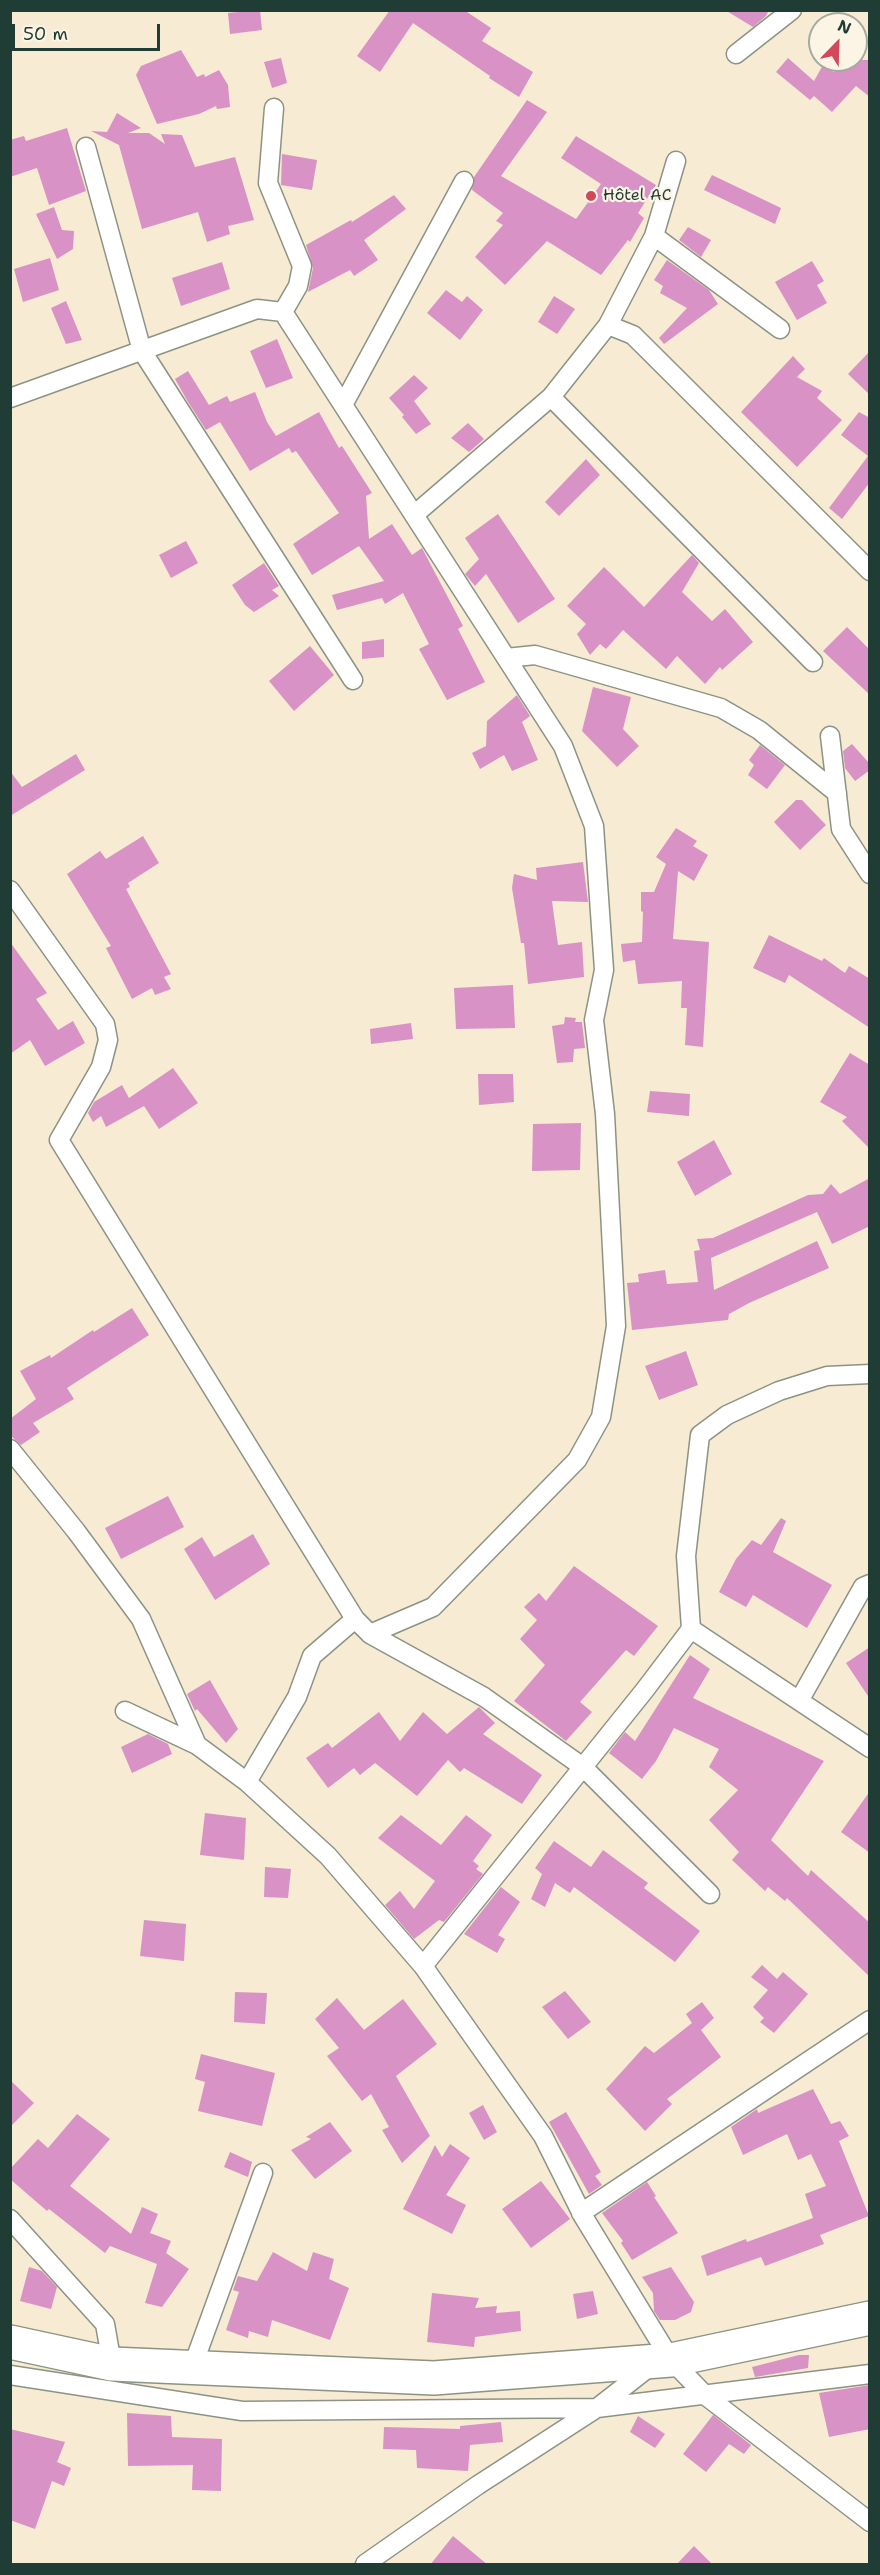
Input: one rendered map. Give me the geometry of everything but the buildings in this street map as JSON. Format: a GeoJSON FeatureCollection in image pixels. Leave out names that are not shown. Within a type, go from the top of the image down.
{"type":"FeatureCollection","features":[{"type":"Feature","properties":{"kind":"highway"},"geometry":{"type":"LineString","coordinates":[[10,2343],[112,2364],[434,2378],[665,2360],[870,2318]]}},
{"type":"Feature","properties":{"kind":"street"},"geometry":{"type":"LineString","coordinates":[[736,54],[792,10]]}},
{"type":"Feature","properties":{"kind":"street"},"geometry":{"type":"LineString","coordinates":[[274,108],[268,183],[302,266],[298,286],[283,312]]}},
{"type":"Feature","properties":{"kind":"street"},"geometry":{"type":"LineString","coordinates":[[86,147],[142,351],[353,680]]}},
{"type":"Feature","properties":{"kind":"street"},"geometry":{"type":"LineString","coordinates":[[414,515],[551,397],[608,325],[654,236],[676,161]]}},
{"type":"Feature","properties":{"kind":"street"},"geometry":{"type":"LineString","coordinates":[[344,405],[464,181]]}},
{"type":"Feature","properties":{"kind":"street"},"geometry":{"type":"LineString","coordinates":[[654,236],[780,329]]}},
{"type":"Feature","properties":{"kind":"street"},"geometry":{"type":"LineString","coordinates":[[10,398],[257,309],[283,312]]}},
{"type":"Feature","properties":{"kind":"street"},"geometry":{"type":"LineString","coordinates":[[283,312],[564,746],[594,826],[604,970],[594,1020],[604,1114],[616,1326],[601,1417],[577,1460],[433,1607],[370,1634]]}},
{"type":"Feature","properties":{"kind":"street"},"geometry":{"type":"LineString","coordinates":[[608,325],[633,335],[870,571]]}},
{"type":"Feature","properties":{"kind":"street"},"geometry":{"type":"LineString","coordinates":[[551,397],[813,662]]}},
{"type":"Feature","properties":{"kind":"street"},"geometry":{"type":"LineString","coordinates":[[506,657],[535,655],[721,708],[759,730],[837,793]]}},
{"type":"Feature","properties":{"kind":"street"},"geometry":{"type":"LineString","coordinates":[[830,736],[841,829],[870,874]]}},
{"type":"Feature","properties":{"kind":"street"},"geometry":{"type":"LineString","coordinates":[[10,890],[105,1024],[108,1040],[101,1067],[59,1140],[355,1619],[370,1634],[484,1696],[583,1767],[710,1894]]}},
{"type":"Feature","properties":{"kind":"street"},"geometry":{"type":"LineString","coordinates":[[423,1966],[691,1629],[686,1556],[699,1435],[727,1414],[779,1391],[827,1376],[870,1374]]}},
{"type":"Feature","properties":{"kind":"street"},"geometry":{"type":"LineString","coordinates":[[10,1449],[76,1531],[141,1619],[197,1745]]}},
{"type":"Feature","properties":{"kind":"street"},"geometry":{"type":"LineString","coordinates":[[799,1701],[863,1587],[870,1584]]}},
{"type":"Feature","properties":{"kind":"street"},"geometry":{"type":"LineString","coordinates":[[247,1782],[297,1697],[312,1656],[355,1619]]}},
{"type":"Feature","properties":{"kind":"street"},"geometry":{"type":"LineString","coordinates":[[691,1629],[799,1701],[866,1741]]}},
{"type":"Feature","properties":{"kind":"street"},"geometry":{"type":"LineString","coordinates":[[125,1711],[197,1745],[247,1782],[328,1856],[423,1966],[543,2136],[581,2213],[665,2360],[706,2396],[870,2522]]}},
{"type":"Feature","properties":{"kind":"street"},"geometry":{"type":"LineString","coordinates":[[581,2213],[870,2020]]}},
{"type":"Feature","properties":{"kind":"street"},"geometry":{"type":"LineString","coordinates":[[192,2368],[263,2173]]}},
{"type":"Feature","properties":{"kind":"street"},"geometry":{"type":"LineString","coordinates":[[10,2219],[105,2324],[112,2364]]}},
{"type":"Feature","properties":{"kind":"street"},"geometry":{"type":"LineString","coordinates":[[365,2565],[478,2485],[597,2408],[665,2360]]}},
{"type":"Feature","properties":{"kind":"street"},"geometry":{"type":"LineString","coordinates":[[10,2375],[242,2411],[597,2408],[870,2374]]}},
{"type":"Feature","properties":{"kind":"place","name":"Hôtel AC"},"geometry":{"type":"Point","coordinates":[591,196]}}]}
